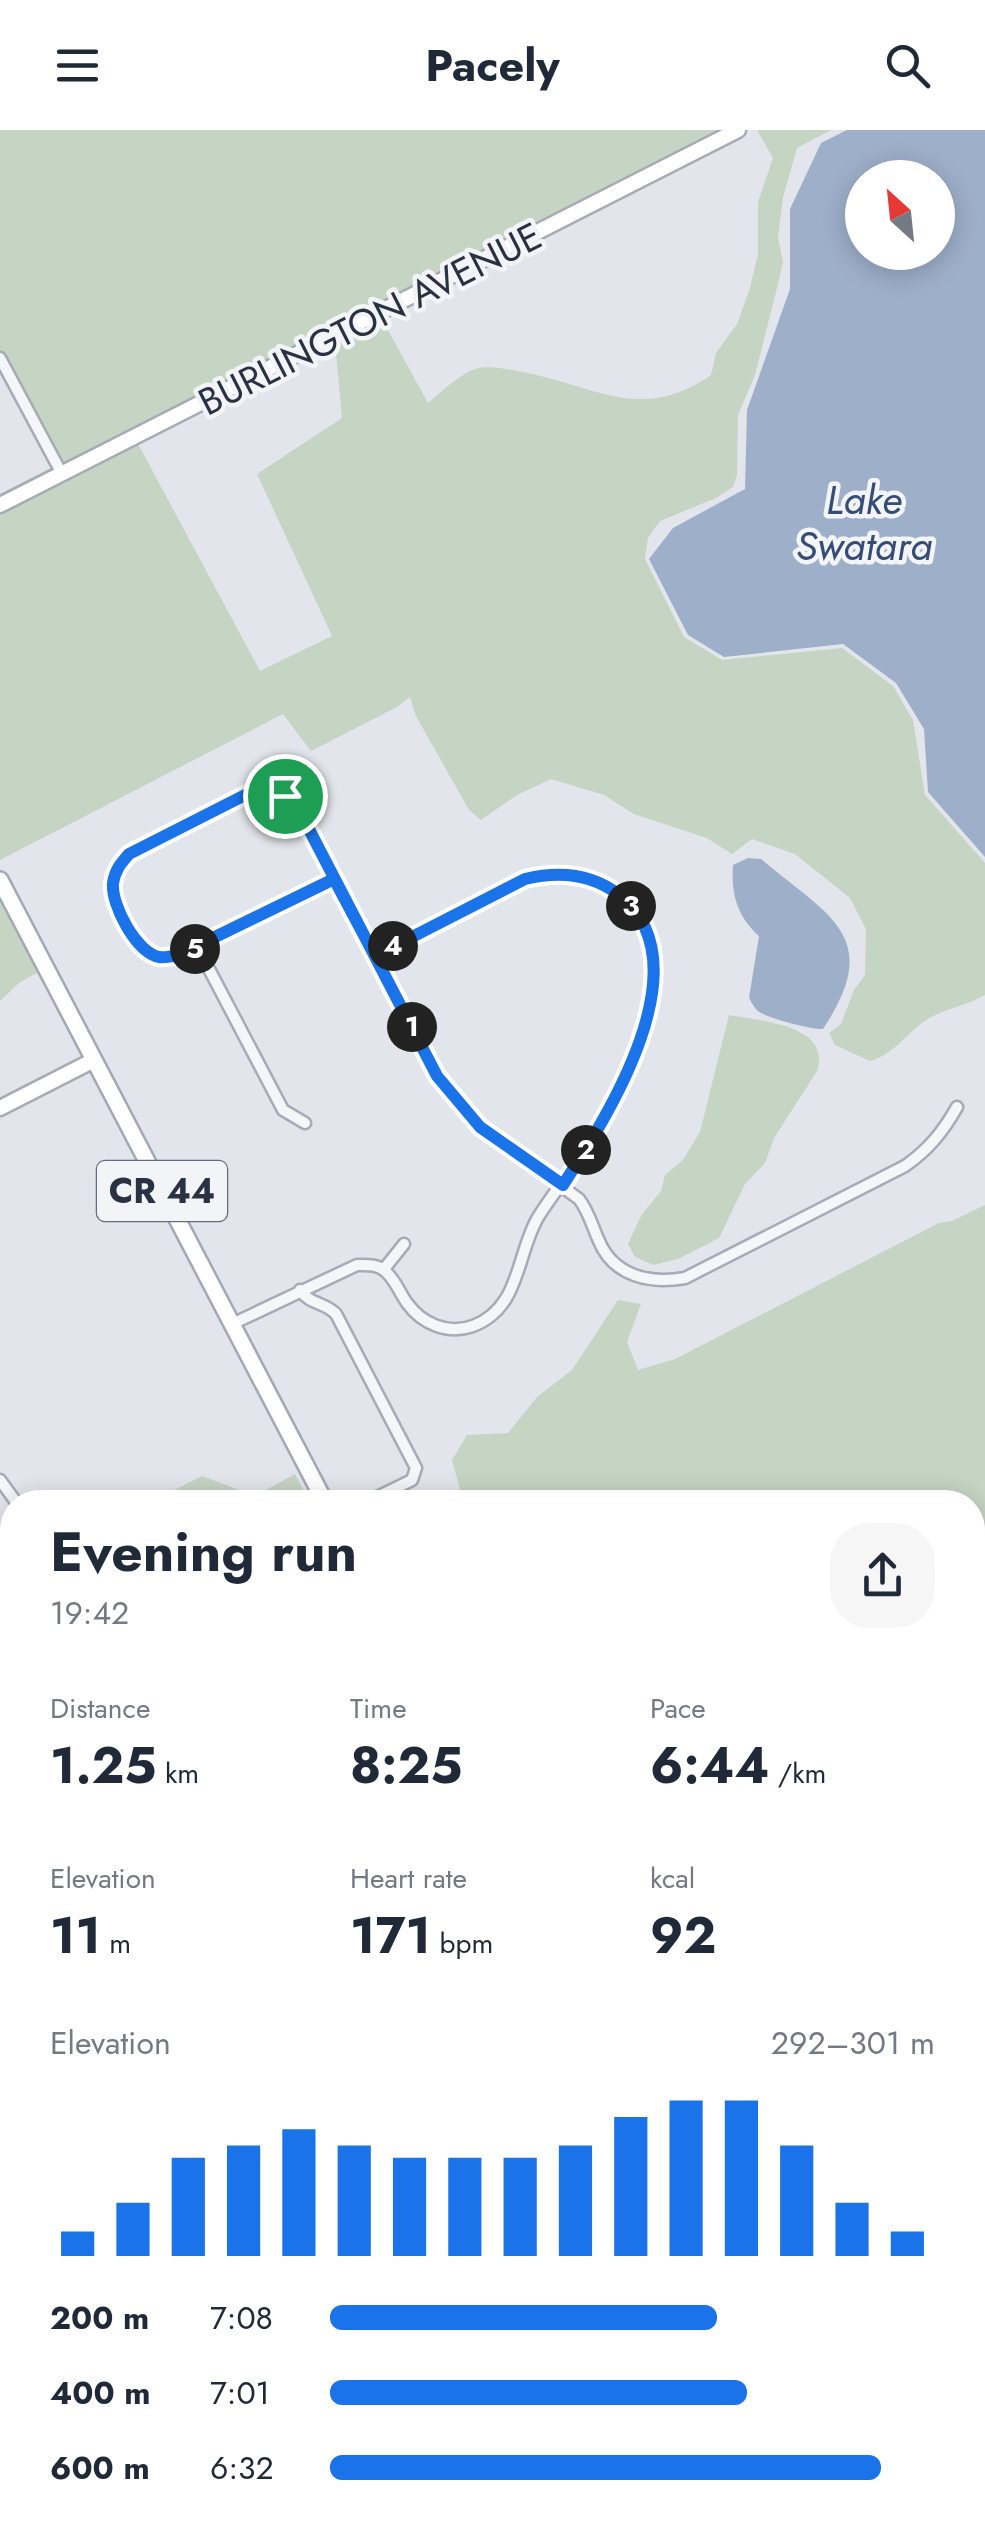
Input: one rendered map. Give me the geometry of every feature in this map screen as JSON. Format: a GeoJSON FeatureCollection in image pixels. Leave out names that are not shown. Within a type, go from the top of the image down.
{"type":"FeatureCollection","features":[{"type":"Feature","properties":{"kind":"main road","name":"CR 44"},"geometry":{"type":"LineString","coordinates":[[0,880],[319,1490]]}},
{"type":"Feature","properties":{"kind":"street","name":"BURLINGTON AVENUE"},"geometry":{"type":"LineString","coordinates":[[0,505],[738,130]]}},
{"type":"Feature","properties":{"kind":"street"},"geometry":{"type":"LineString","coordinates":[[0,358],[4,374],[62,474]]}},
{"type":"Feature","properties":{"kind":"street"},"geometry":{"type":"LineString","coordinates":[[334,879],[198,948],[158,957],[142,948],[115,902],[113,883],[118,867],[129,854],[251,792],[269,790],[285,796],[299,810],[437,1076],[456,1102],[480,1127],[563,1185],[587,1210],[600,1246],[614,1265],[638,1278],[660,1282],[685,1278],[904,1166],[922,1154],[945,1129],[957,1107]]}},
{"type":"Feature","properties":{"kind":"street"},"geometry":{"type":"LineString","coordinates":[[232,1324],[357,1265],[372,1264],[384,1269],[418,1316],[451,1330],[472,1326],[503,1306],[513,1289],[529,1234],[596,1134],[628,1071],[650,1004],[656,964],[642,919],[627,901],[605,884],[550,873],[525,879],[375,956]]}},
{"type":"Feature","properties":{"kind":"street"},"geometry":{"type":"LineString","coordinates":[[198,948],[283,1110],[305,1123]]}},
{"type":"Feature","properties":{"kind":"street"},"geometry":{"type":"LineString","coordinates":[[0,1108],[94,1060]]}},
{"type":"Feature","properties":{"kind":"street"},"geometry":{"type":"LineString","coordinates":[[384,1269],[404,1244]]}},
{"type":"Feature","properties":{"kind":"street"},"geometry":{"type":"LineString","coordinates":[[300,1290],[310,1302],[336,1314],[416,1470],[410,1480],[390,1490]]}},
{"type":"Feature","properties":{"kind":"green space"},"geometry":{"type":"Polygon","coordinates":[[[0,130],[727,130],[0,500],[0,494],[58,464],[0,357],[0,130]]]}},
{"type":"Feature","properties":{"kind":"green space"},"geometry":{"type":"Polygon","coordinates":[[[757,130],[831,130],[797,148],[783,197],[778,237],[783,262],[755,375],[738,415],[737,475],[733,487],[660,521],[648,538],[645,559],[684,637],[722,660],[842,648],[893,686],[913,720],[925,795],[985,863],[985,995],[931,1017],[887,1053],[870,1061],[835,1045],[829,1033],[841,1024],[854,990],[865,975],[866,929],[850,898],[795,854],[752,839],[732,854],[707,838],[634,814],[604,795],[551,779],[517,795],[481,820],[469,810],[416,716],[410,697],[311,751],[283,714],[0,860],[0,511],[137,442],[260,671],[332,636],[257,474],[342,418],[335,342],[382,319],[428,403],[466,373],[485,367],[533,374],[623,398],[665,396],[687,389],[711,375],[716,353],[737,324],[750,288],[758,254],[758,202],[773,158],[757,130]]]}},
{"type":"Feature","properties":{"kind":"green space"},"geometry":{"type":"Polygon","coordinates":[[[0,889],[42,970],[19,983],[0,1001],[0,889]]]}},
{"type":"Feature","properties":{"kind":"green space"},"geometry":{"type":"Polygon","coordinates":[[[729,1015],[775,1023],[804,1035],[819,1056],[817,1071],[774,1138],[765,1163],[745,1184],[719,1238],[678,1259],[654,1265],[635,1257],[628,1244],[642,1214],[661,1191],[665,1175],[683,1160],[700,1132],[729,1015]]]}},
{"type":"Feature","properties":{"kind":"green space"},"geometry":{"type":"Polygon","coordinates":[[[985,1205],[985,1490],[460,1490],[452,1460],[467,1435],[508,1433],[537,1397],[572,1370],[618,1300],[641,1304],[627,1342],[638,1370],[675,1359],[939,1223],[985,1205]]]}},
{"type":"Feature","properties":{"kind":"green space"},"geometry":{"type":"Polygon","coordinates":[[[295,1474],[304,1490],[266,1490],[295,1474]]]}},
{"type":"Feature","properties":{"kind":"green space"},"geometry":{"type":"Polygon","coordinates":[[[202,1476],[239,1490],[175,1490],[202,1476]]]}},
{"type":"Feature","properties":{"kind":"water","name":"Lake Swatara"},"geometry":{"type":"Polygon","coordinates":[[[847,130],[985,130],[985,857],[928,792],[924,729],[896,683],[843,644],[724,657],[688,635],[649,559],[673,528],[745,489],[747,410],[790,289],[790,209],[821,143],[847,130]]]}},
{"type":"Feature","properties":{"kind":"water"},"geometry":{"type":"Polygon","coordinates":[[[748,858],[761,859],[826,913],[840,930],[848,949],[849,971],[841,997],[823,1029],[763,1014],[749,998],[759,936],[741,912],[733,876],[733,865],[748,858]]]}},
{"type":"Feature","properties":{"kind":"route"},"geometry":{"type":"LineString","coordinates":[[285,796],[269,790],[251,792],[129,854],[118,867],[113,883],[115,902],[142,948],[158,957],[176,956],[334,879],[375,956],[525,879],[550,873],[605,884],[642,919],[656,964],[650,1004],[628,1071],[596,1134],[563,1185],[480,1127],[437,1076],[334,879],[299,810],[285,796]]}}]}
